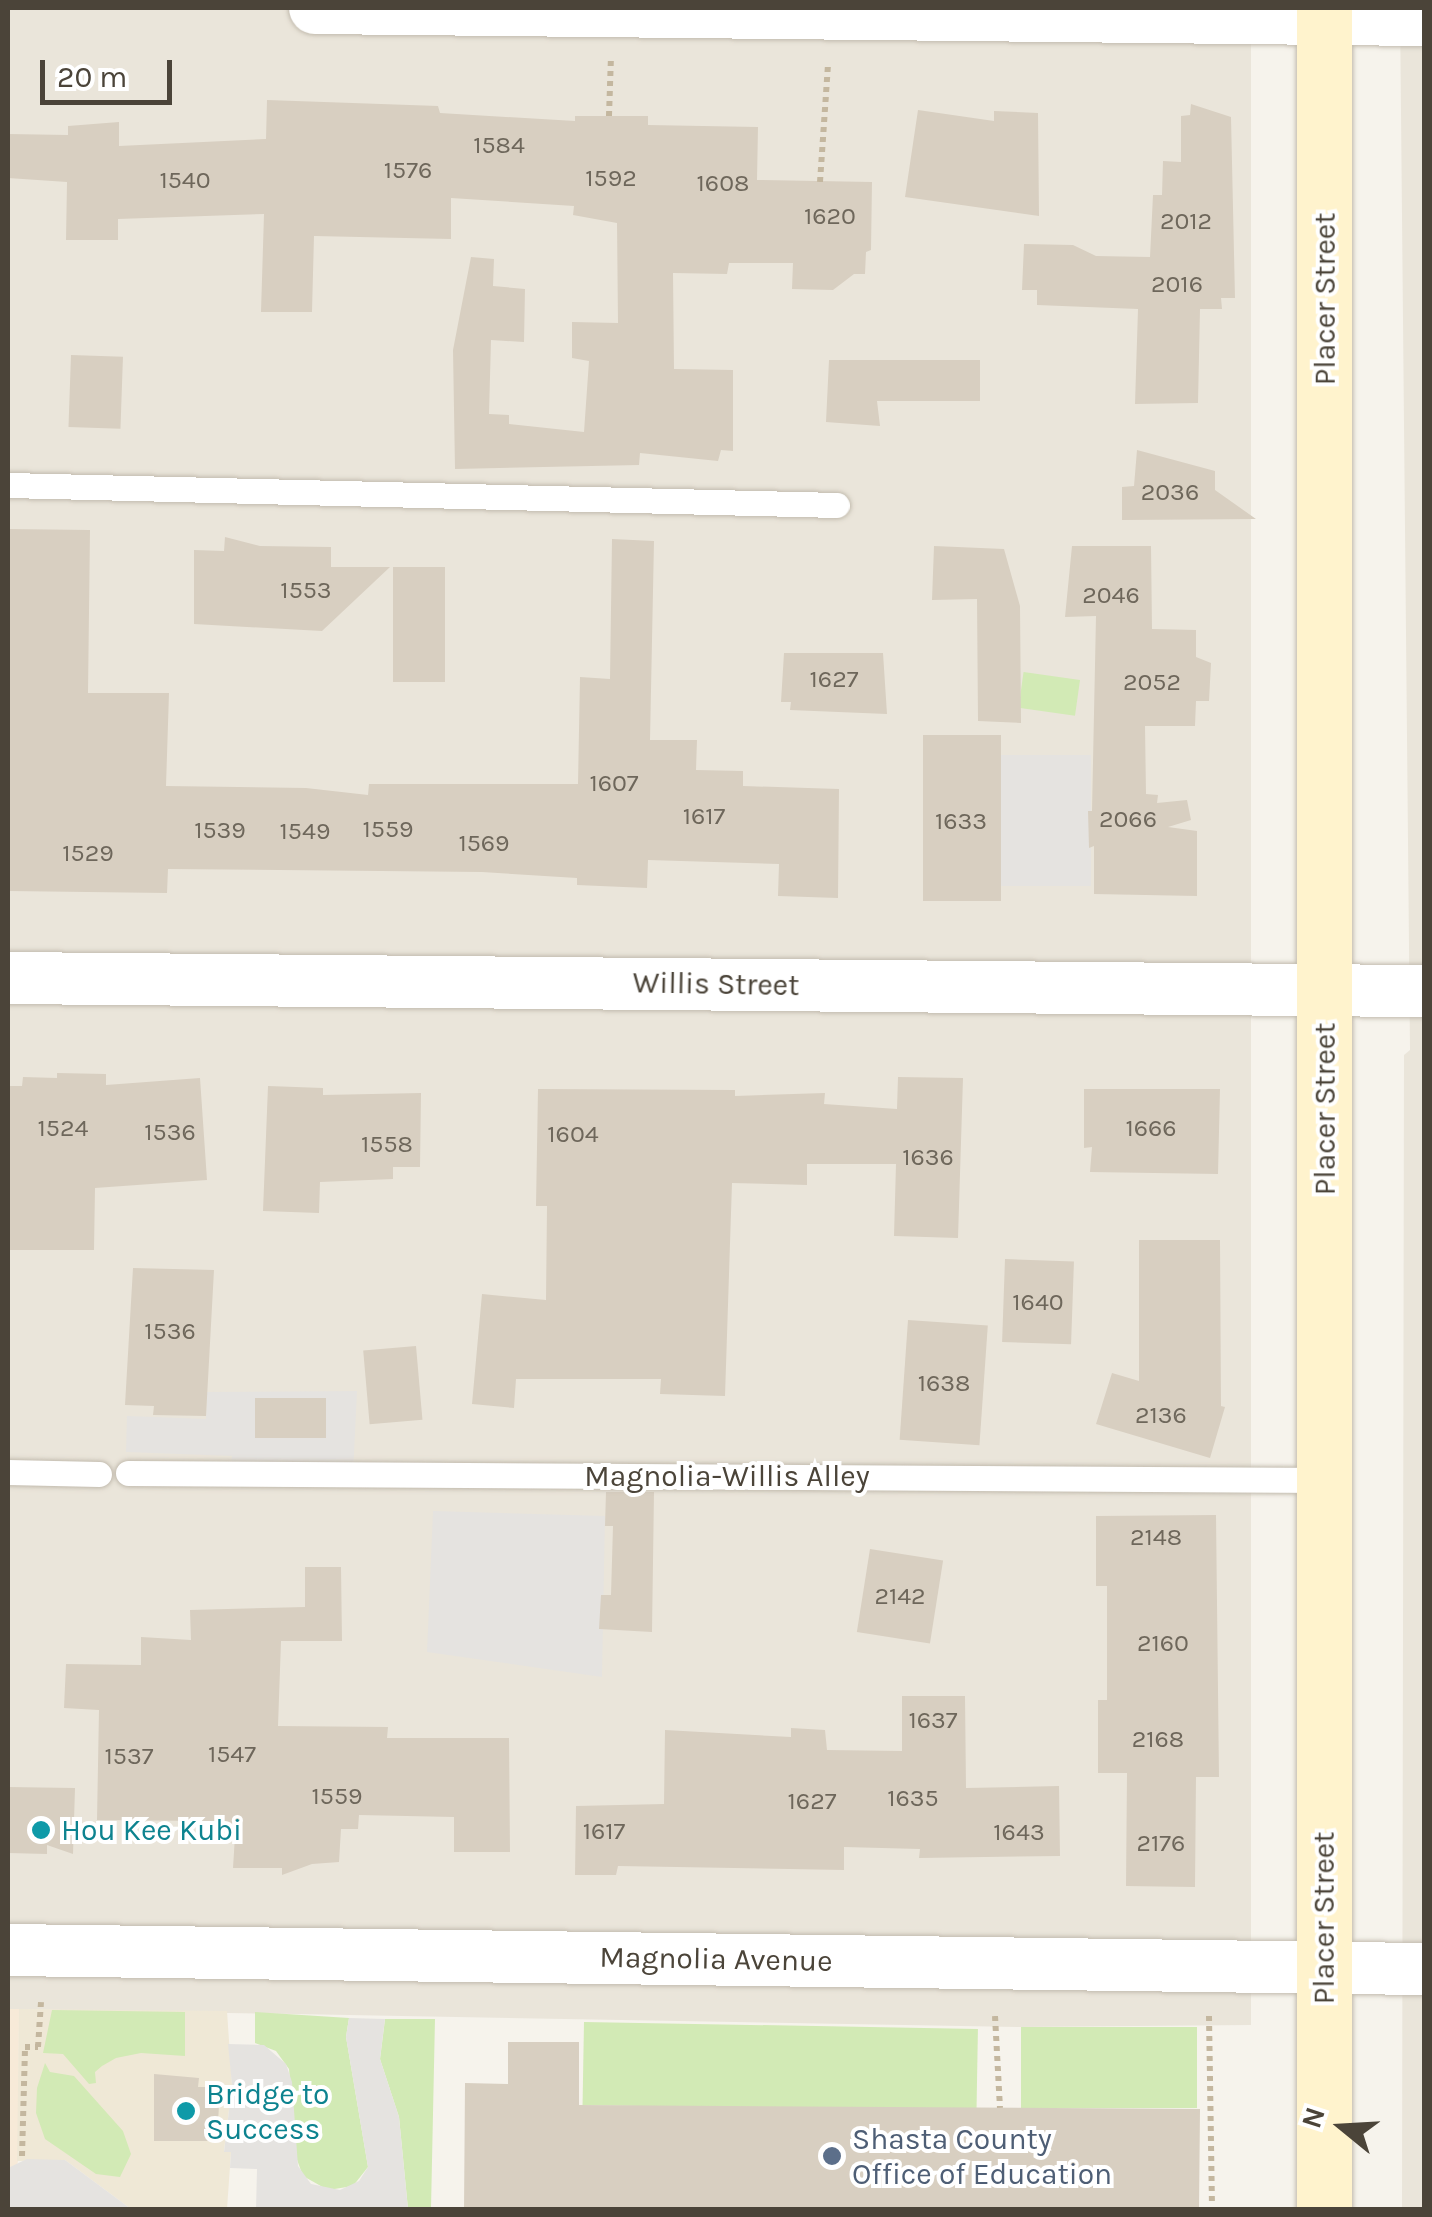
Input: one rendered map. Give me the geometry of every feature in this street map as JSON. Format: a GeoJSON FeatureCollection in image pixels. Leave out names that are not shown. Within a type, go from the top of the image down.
{"type":"FeatureCollection","features":[{"type":"Feature","properties":{"kind":"main road","name":"Placer Street"},"geometry":{"type":"LineString","coordinates":[[1324,14],[1324,2210]]}},
{"type":"Feature","properties":{"kind":"street"},"geometry":{"type":"LineString","coordinates":[[315,8],[1324,14],[1424,20]]}},
{"type":"Feature","properties":{"kind":"street","name":"Willis Street"},"geometry":{"type":"LineString","coordinates":[[8,978],[1424,991]]}},
{"type":"Feature","properties":{"kind":"street","name":"Magnolia Avenue"},"geometry":{"type":"LineString","coordinates":[[8,1950],[1424,1969]]}},
{"type":"Feature","properties":{"kind":"lane"},"geometry":{"type":"LineString","coordinates":[[8,485],[837,505]]}},
{"type":"Feature","properties":{"kind":"lane"},"geometry":{"type":"LineString","coordinates":[[8,1472],[99,1474]]}},
{"type":"Feature","properties":{"kind":"lane","name":"Magnolia-Willis Alley"},"geometry":{"type":"LineString","coordinates":[[128,1473],[1326,1480]]}},
{"type":"Feature","properties":{"kind":"path"},"geometry":{"type":"LineString","coordinates":[[609,116],[611,50]]}},
{"type":"Feature","properties":{"kind":"path"},"geometry":{"type":"LineString","coordinates":[[820,182],[828,65]]}},
{"type":"Feature","properties":{"kind":"path"},"geometry":{"type":"LineString","coordinates":[[22,2156],[25,2047],[38,2047],[40,2002]]}},
{"type":"Feature","properties":{"kind":"path"},"geometry":{"type":"LineString","coordinates":[[995,2016],[1000,2108]]}},
{"type":"Feature","properties":{"kind":"path"},"geometry":{"type":"LineString","coordinates":[[1210,2016],[1212,2202]]}},
{"type":"Feature","properties":{"kind":"shaded area"},"geometry":{"type":"Polygon","coordinates":[[[8,8],[1251,8],[1251,2025],[1021,2027],[8,2009],[8,8]]]}},
{"type":"Feature","properties":{"kind":"shaded area"},"geometry":{"type":"Polygon","coordinates":[[[1400,8],[1424,8],[1424,2210],[1402,2209],[1404,1055],[1410,1050],[1400,8]]]}},
{"type":"Feature","properties":{"kind":"shaded area"},"geometry":{"type":"Polygon","coordinates":[[[1000,755],[1091,755],[1091,886],[1000,886],[1000,755]]]}},
{"type":"Feature","properties":{"kind":"shaded area"},"geometry":{"type":"Polygon","coordinates":[[[357,1391],[353,1474],[230,1474],[232,1456],[126,1452],[127,1416],[206,1419],[207,1392],[357,1391]]]}},
{"type":"Feature","properties":{"kind":"shaded area"},"geometry":{"type":"Polygon","coordinates":[[[433,1511],[605,1516],[602,1677],[427,1652],[433,1511]]]}},
{"type":"Feature","properties":{"kind":"shaded area"},"geometry":{"type":"Polygon","coordinates":[[[8,2009],[19,2009],[18,2161],[8,2210],[8,2009]]]}},
{"type":"Feature","properties":{"kind":"shaded area"},"geometry":{"type":"Polygon","coordinates":[[[19,2009],[227,2011],[232,2085],[224,2151],[231,2152],[227,2209],[131,2209],[65,2160],[17,2161],[19,2009]]]}},
{"type":"Feature","properties":{"kind":"shaded area"},"geometry":{"type":"Polygon","coordinates":[[[349,2018],[385,2019],[380,2059],[399,2117],[408,2209],[256,2209],[257,2169],[230,2168],[231,2152],[224,2152],[232,2085],[228,2044],[264,2045],[286,2064],[292,2082],[298,2166],[311,2184],[340,2190],[359,2181],[368,2167],[346,2037],[349,2018]]]}},
{"type":"Feature","properties":{"kind":"shaded area"},"geometry":{"type":"Polygon","coordinates":[[[27,2159],[65,2160],[131,2209],[8,2209],[8,2168],[27,2159]]]}},
{"type":"Feature","properties":{"kind":"green space"},"geometry":{"type":"Polygon","coordinates":[[[1024,672],[1080,680],[1075,716],[1019,708],[1024,672]]]}},
{"type":"Feature","properties":{"kind":"green space"},"geometry":{"type":"Polygon","coordinates":[[[52,2010],[185,2012],[185,2056],[141,2053],[116,2058],[95,2072],[96,2083],[89,2084],[63,2054],[43,2053],[52,2010]]]}},
{"type":"Feature","properties":{"kind":"green space"},"geometry":{"type":"Polygon","coordinates":[[[255,2012],[349,2018],[346,2037],[368,2167],[353,2186],[328,2190],[303,2176],[296,2157],[289,2069],[276,2051],[255,2043],[255,2012]]]}},
{"type":"Feature","properties":{"kind":"green space"},"geometry":{"type":"Polygon","coordinates":[[[385,2019],[435,2019],[431,2209],[408,2209],[399,2117],[380,2059],[385,2019]]]}},
{"type":"Feature","properties":{"kind":"green space"},"geometry":{"type":"Polygon","coordinates":[[[584,2022],[978,2029],[976,2112],[583,2105],[584,2022]]]}},
{"type":"Feature","properties":{"kind":"green space"},"geometry":{"type":"Polygon","coordinates":[[[1021,2027],[1197,2027],[1197,2108],[1021,2108],[1021,2027]]]}},
{"type":"Feature","properties":{"kind":"green space"},"geometry":{"type":"Polygon","coordinates":[[[45,2063],[50,2072],[74,2076],[123,2131],[131,2154],[120,2177],[96,2174],[45,2139],[36,2113],[37,2088],[45,2063]]]}},
{"type":"Feature","properties":{"kind":"building"},"geometry":{"type":"Polygon","coordinates":[[[267,100],[438,106],[440,113],[575,121],[575,116],[648,116],[648,125],[758,127],[757,180],[872,182],[871,250],[866,252],[865,274],[854,274],[833,290],[792,289],[793,263],[729,263],[727,274],[673,273],[674,369],[733,370],[733,451],[721,450],[718,461],[640,453],[639,465],[455,469],[453,350],[471,257],[494,259],[493,286],[525,289],[524,342],[491,340],[489,414],[509,415],[509,424],[584,432],[589,361],[572,358],[572,322],[618,323],[617,223],[573,215],[574,206],[451,198],[451,239],[314,236],[312,312],[261,312],[264,214],[118,219],[118,240],[66,240],[67,182],[8,178],[8,134],[68,135],[68,126],[119,122],[119,146],[266,139],[267,100]]]}},
{"type":"Feature","properties":{"kind":"building"},"geometry":{"type":"Polygon","coordinates":[[[1191,104],[1231,117],[1235,298],[1221,298],[1222,309],[1200,309],[1198,403],[1135,404],[1138,309],[1037,305],[1037,290],[1022,290],[1024,244],[1073,245],[1096,256],[1150,257],[1153,195],[1162,195],[1163,161],[1181,162],[1181,116],[1190,115],[1191,104]]]}},
{"type":"Feature","properties":{"kind":"building"},"geometry":{"type":"Polygon","coordinates":[[[918,110],[994,121],[994,111],[1038,113],[1039,216],[905,197],[918,110]]]}},
{"type":"Feature","properties":{"kind":"building"},"geometry":{"type":"Polygon","coordinates":[[[71,355],[123,357],[120,429],[68,427],[71,355]]]}},
{"type":"Feature","properties":{"kind":"building"},"geometry":{"type":"Polygon","coordinates":[[[829,360],[980,360],[980,401],[877,401],[880,426],[826,422],[829,360]]]}},
{"type":"Feature","properties":{"kind":"building"},"geometry":{"type":"Polygon","coordinates":[[[1137,450],[1215,471],[1215,490],[1256,519],[1122,520],[1122,487],[1134,486],[1137,450]]]}},
{"type":"Feature","properties":{"kind":"building"},"geometry":{"type":"Polygon","coordinates":[[[8,529],[90,530],[88,693],[169,693],[166,786],[306,788],[368,795],[369,784],[578,784],[580,677],[610,679],[612,539],[654,541],[650,740],[697,740],[696,770],[743,771],[743,786],[839,789],[838,898],[778,896],[779,864],[648,860],[647,888],[577,885],[577,878],[482,872],[168,869],[167,893],[8,891],[8,529]]]}},
{"type":"Feature","properties":{"kind":"building"},"geometry":{"type":"Polygon","coordinates":[[[225,537],[260,546],[331,547],[331,567],[390,567],[322,631],[194,624],[194,550],[224,551],[225,537]]]}},
{"type":"Feature","properties":{"kind":"building"},"geometry":{"type":"Polygon","coordinates":[[[934,546],[1004,549],[1020,606],[1021,723],[978,721],[977,599],[932,600],[934,546]]]}},
{"type":"Feature","properties":{"kind":"building"},"geometry":{"type":"Polygon","coordinates":[[[1072,546],[1151,546],[1152,629],[1196,630],[1196,657],[1211,663],[1209,701],[1196,701],[1195,726],[1145,726],[1146,794],[1158,795],[1157,803],[1187,800],[1191,820],[1168,827],[1197,831],[1197,896],[1094,894],[1094,846],[1089,848],[1088,811],[1092,811],[1096,616],[1065,617],[1072,546]]]}},
{"type":"Feature","properties":{"kind":"building"},"geometry":{"type":"Polygon","coordinates":[[[393,567],[445,567],[445,682],[393,682],[393,567]]]}},
{"type":"Feature","properties":{"kind":"building"},"geometry":{"type":"Polygon","coordinates":[[[784,653],[883,653],[887,714],[790,710],[791,702],[781,702],[784,653]]]}},
{"type":"Feature","properties":{"kind":"building"},"geometry":{"type":"Polygon","coordinates":[[[923,735],[1001,735],[1001,901],[923,901],[923,735]]]}},
{"type":"Feature","properties":{"kind":"building"},"geometry":{"type":"Polygon","coordinates":[[[57,1073],[106,1074],[106,1085],[200,1078],[207,1180],[95,1188],[94,1250],[8,1250],[8,1086],[22,1086],[23,1077],[57,1078],[57,1073]]]}},
{"type":"Feature","properties":{"kind":"building"},"geometry":{"type":"Polygon","coordinates":[[[898,1077],[963,1078],[958,1238],[894,1236],[896,1164],[807,1164],[807,1185],[732,1183],[725,1396],[660,1394],[661,1379],[516,1379],[514,1408],[472,1404],[482,1294],[546,1300],[547,1206],[536,1206],[538,1089],[735,1090],[735,1096],[825,1093],[824,1104],[897,1109],[898,1077]]]}},
{"type":"Feature","properties":{"kind":"building"},"geometry":{"type":"Polygon","coordinates":[[[268,1086],[323,1088],[323,1095],[421,1093],[420,1167],[393,1167],[393,1179],[320,1182],[319,1213],[263,1211],[268,1086]]]}},
{"type":"Feature","properties":{"kind":"building"},"geometry":{"type":"Polygon","coordinates":[[[1084,1089],[1220,1089],[1218,1174],[1090,1172],[1092,1147],[1084,1148],[1084,1089]]]}},
{"type":"Feature","properties":{"kind":"building"},"geometry":{"type":"Polygon","coordinates":[[[1139,1240],[1220,1240],[1221,1406],[1225,1407],[1210,1458],[1096,1424],[1112,1373],[1139,1381],[1139,1240]]]}},
{"type":"Feature","properties":{"kind":"building"},"geometry":{"type":"Polygon","coordinates":[[[1005,1259],[1074,1261],[1071,1344],[1002,1342],[1005,1259]]]}},
{"type":"Feature","properties":{"kind":"building"},"geometry":{"type":"Polygon","coordinates":[[[133,1268],[214,1270],[206,1416],[153,1415],[154,1406],[125,1405],[133,1268]]]}},
{"type":"Feature","properties":{"kind":"building"},"geometry":{"type":"Polygon","coordinates":[[[908,1320],[988,1326],[979,1445],[900,1440],[908,1320]]]}},
{"type":"Feature","properties":{"kind":"building"},"geometry":{"type":"Polygon","coordinates":[[[416,1346],[422,1420],[370,1424],[363,1351],[416,1346]]]}},
{"type":"Feature","properties":{"kind":"building"},"geometry":{"type":"Polygon","coordinates":[[[255,1398],[326,1398],[326,1438],[255,1438],[255,1398]]]}},
{"type":"Feature","properties":{"kind":"building"},"geometry":{"type":"Polygon","coordinates":[[[606,1492],[654,1492],[652,1632],[599,1629],[601,1595],[611,1595],[613,1526],[605,1526],[606,1492]]]}},
{"type":"Feature","properties":{"kind":"building"},"geometry":{"type":"Polygon","coordinates":[[[1216,1515],[1219,1777],[1196,1777],[1195,1887],[1126,1886],[1127,1773],[1098,1773],[1098,1700],[1107,1700],[1107,1586],[1096,1586],[1096,1516],[1216,1515]]]}},
{"type":"Feature","properties":{"kind":"building"},"geometry":{"type":"Polygon","coordinates":[[[870,1549],[943,1561],[930,1644],[857,1632],[870,1549]]]}},
{"type":"Feature","properties":{"kind":"building"},"geometry":{"type":"Polygon","coordinates":[[[305,1567],[341,1567],[342,1641],[281,1641],[278,1726],[388,1727],[387,1738],[509,1738],[510,1852],[454,1852],[454,1817],[359,1815],[358,1829],[341,1829],[339,1862],[312,1864],[282,1875],[282,1868],[233,1868],[235,1836],[204,1835],[206,1821],[97,1820],[99,1710],[64,1708],[66,1664],[141,1665],[141,1637],[191,1640],[190,1610],[305,1607],[305,1567]]]}},
{"type":"Feature","properties":{"kind":"building"},"geometry":{"type":"Polygon","coordinates":[[[902,1696],[965,1696],[966,1788],[1059,1786],[1060,1856],[919,1858],[920,1849],[844,1847],[844,1870],[618,1866],[616,1875],[575,1875],[576,1806],[664,1804],[665,1730],[791,1737],[791,1728],[825,1730],[827,1750],[902,1751],[902,1696]]]}},
{"type":"Feature","properties":{"kind":"building","name":"Hou Kee Kubi"},"geometry":{"type":"Polygon","coordinates":[[[8,1787],[75,1788],[73,1854],[47,1845],[47,1854],[8,1853],[8,1787]]]}},
{"type":"Feature","properties":{"kind":"building","name":"Shasta County Office of Education"},"geometry":{"type":"Polygon","coordinates":[[[508,2042],[579,2042],[579,2105],[1200,2109],[1199,2210],[464,2210],[465,2083],[508,2084],[508,2042]]]}},
{"type":"Feature","properties":{"kind":"building","name":"Bridge to Success"},"geometry":{"type":"Polygon","coordinates":[[[154,2074],[199,2078],[198,2087],[220,2087],[217,2141],[154,2141],[154,2074]]]}},
{"type":"Feature","properties":{"kind":"place","name":"Hou Kee Kubi"},"geometry":{"type":"Point","coordinates":[41,1830]}},
{"type":"Feature","properties":{"kind":"place","name":"Bridge to Success"},"geometry":{"type":"Point","coordinates":[186,2111]}},
{"type":"Feature","properties":{"kind":"place","name":"Shasta County Office of Education"},"geometry":{"type":"Point","coordinates":[832,2156]}}]}
